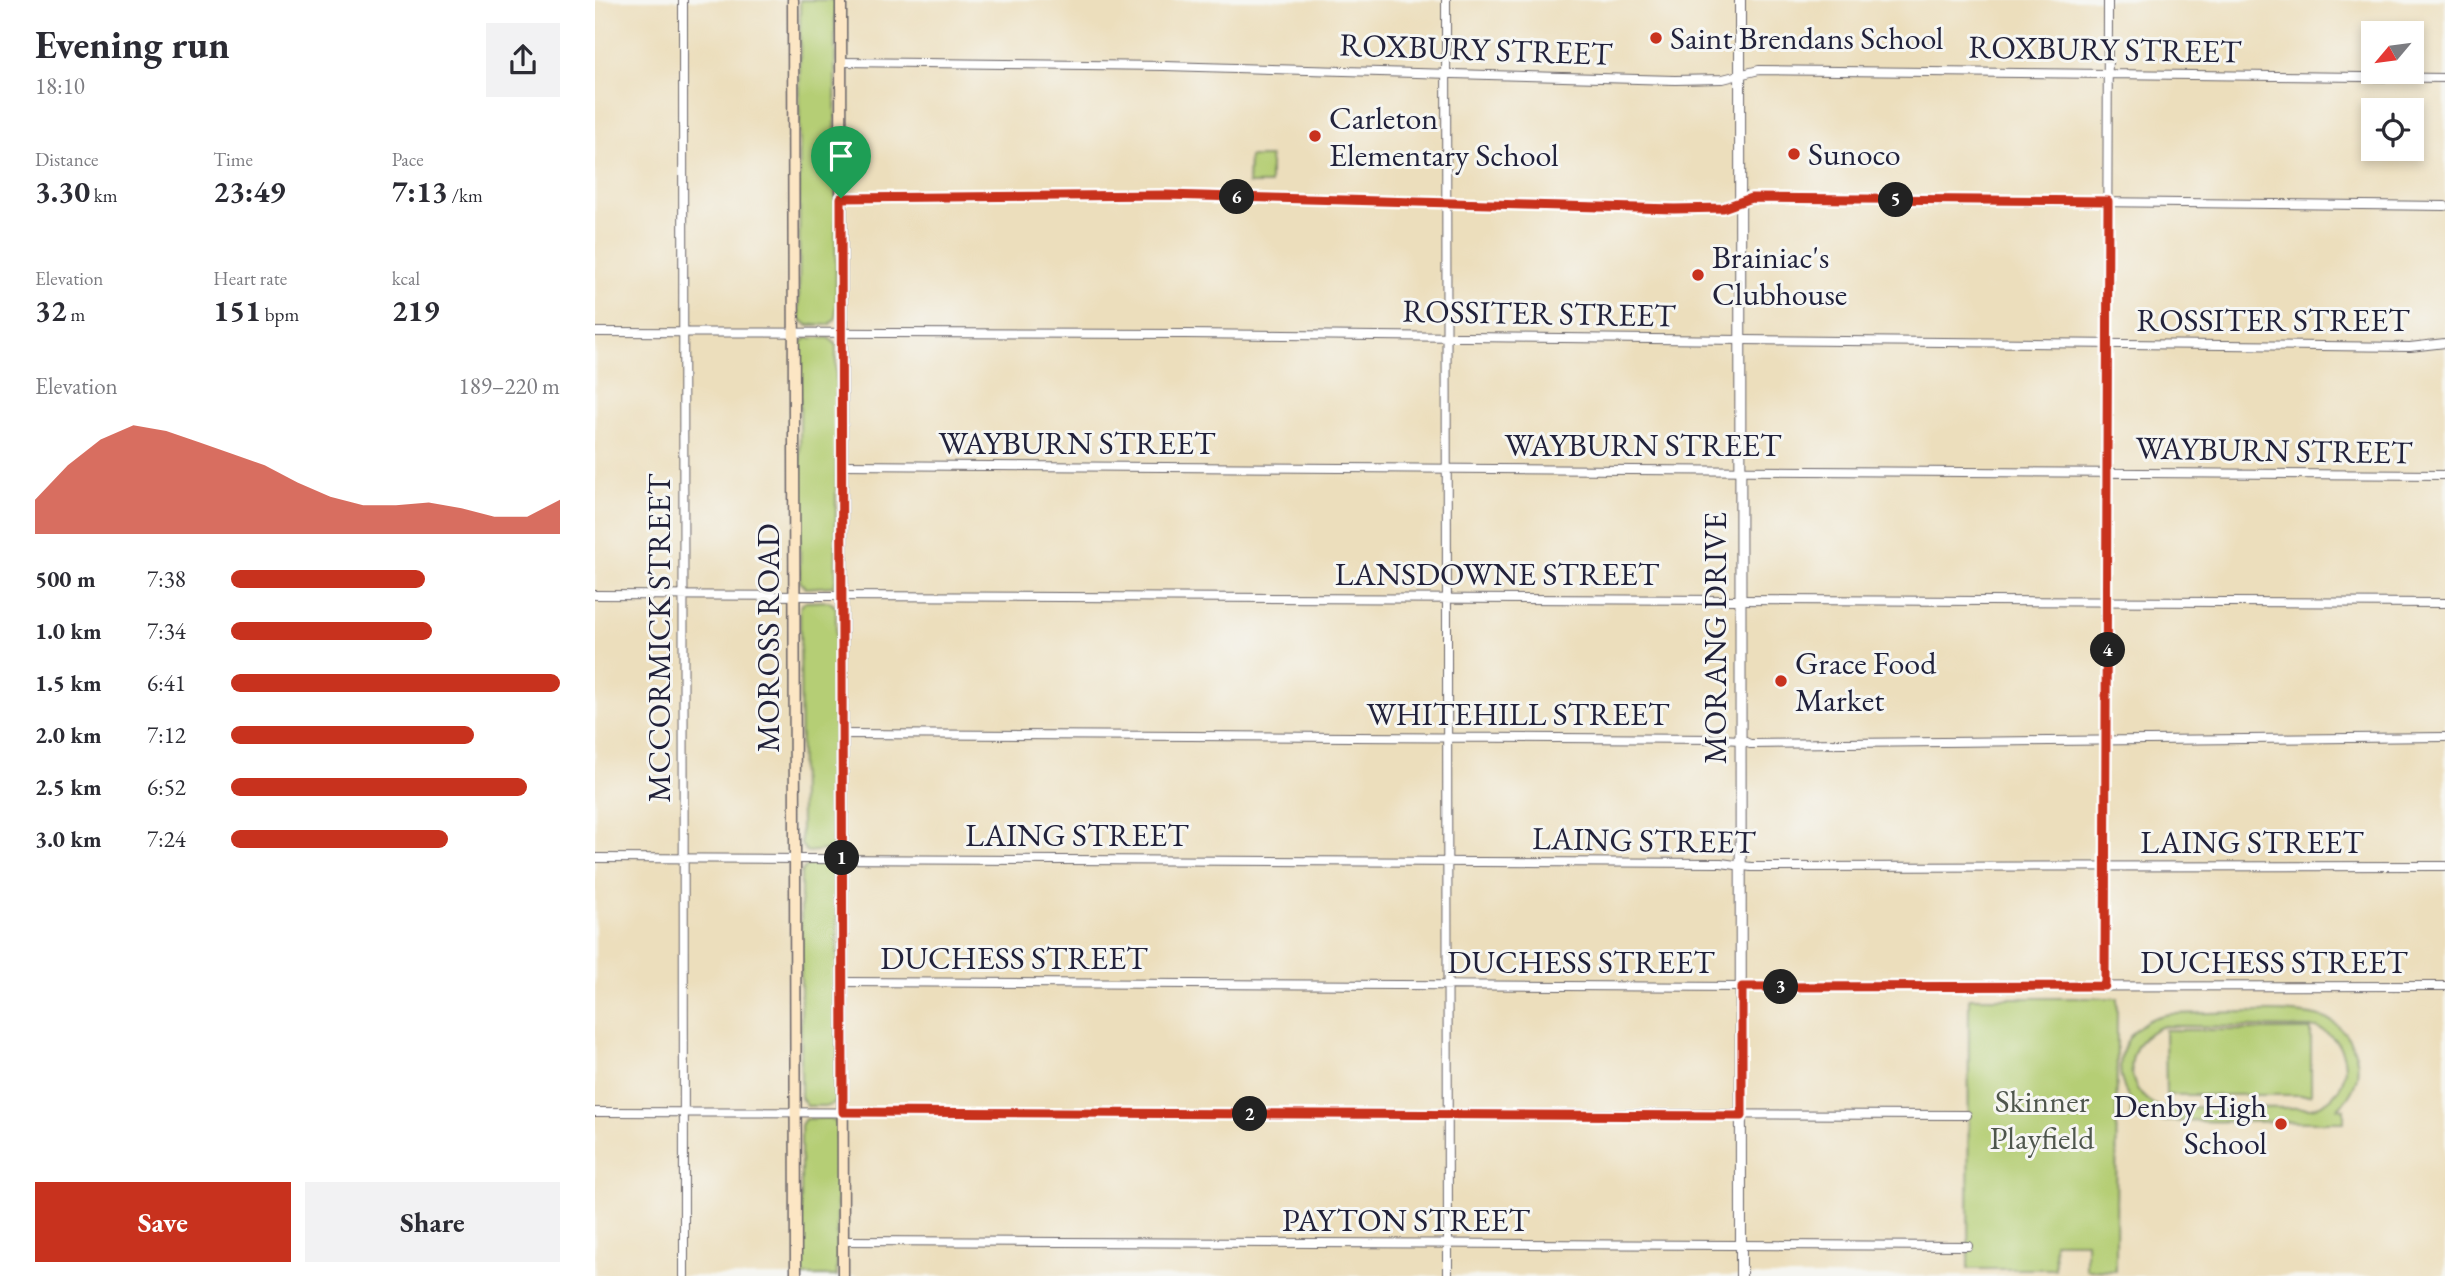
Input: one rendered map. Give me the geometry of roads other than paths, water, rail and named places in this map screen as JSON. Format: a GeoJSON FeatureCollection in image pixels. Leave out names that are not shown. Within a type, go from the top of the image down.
{"type":"FeatureCollection","features":[{"type":"Feature","properties":{"kind":"main road","name":"MOROSS ROAD"},"geometry":{"type":"LineString","coordinates":[[793,0],[796,1276]]}},
{"type":"Feature","properties":{"kind":"main road"},"geometry":{"type":"LineString","coordinates":[[841,0],[843,1276]]}},
{"type":"Feature","properties":{"kind":"street","name":"MCCORMICK STREET"},"geometry":{"type":"LineString","coordinates":[[683,0],[684,1276]]}},
{"type":"Feature","properties":{"kind":"street"},"geometry":{"type":"LineString","coordinates":[[1446,0],[1448,1276]]}},
{"type":"Feature","properties":{"kind":"street","name":"MORANG DRIVE"},"geometry":{"type":"LineString","coordinates":[[1739,0],[1741,1276]]}},
{"type":"Feature","properties":{"kind":"street"},"geometry":{"type":"LineString","coordinates":[[2105,986],[2108,0]]}},
{"type":"Feature","properties":{"kind":"street","name":"ROXBURY STREET"},"geometry":{"type":"LineString","coordinates":[[841,62],[1446,72],[1675,80],[1723,79],[1759,70],[2445,78]]}},
{"type":"Feature","properties":{"kind":"street"},"geometry":{"type":"LineString","coordinates":[[841,198],[1166,195],[1674,209],[1723,208],[1751,198],[2445,206]]}},
{"type":"Feature","properties":{"kind":"street","name":"ROSSITER STREET"},"geometry":{"type":"LineString","coordinates":[[595,332],[841,331],[2410,347],[2445,343]]}},
{"type":"Feature","properties":{"kind":"street","name":"WAYBURN STREET"},"geometry":{"type":"LineString","coordinates":[[842,466],[2445,475]]}},
{"type":"Feature","properties":{"kind":"street","name":"LANSDOWNE STREET"},"geometry":{"type":"LineString","coordinates":[[595,595],[2445,603]]}},
{"type":"Feature","properties":{"kind":"street","name":"WHITEHILL STREET"},"geometry":{"type":"LineString","coordinates":[[842,734],[1741,740],[1751,744],[2445,737]]}},
{"type":"Feature","properties":{"kind":"street","name":"LAING STREET"},"geometry":{"type":"LineString","coordinates":[[595,858],[2445,866]]}},
{"type":"Feature","properties":{"kind":"street","name":"DUCHESS STREET"},"geometry":{"type":"LineString","coordinates":[[842,982],[1742,987],[2445,986]]}},
{"type":"Feature","properties":{"kind":"street"},"geometry":{"type":"LineString","coordinates":[[595,1112],[1967,1115]]}},
{"type":"Feature","properties":{"kind":"street","name":"PAYTON STREET"},"geometry":{"type":"LineString","coordinates":[[843,1241],[1968,1246]]}},
{"type":"Feature","properties":{"kind":"place","name":"Saint Brendans School"},"geometry":{"type":"Point","coordinates":[1656,38]}},
{"type":"Feature","properties":{"kind":"place","name":"Carleton Elementary School"},"geometry":{"type":"Point","coordinates":[1315,136]}},
{"type":"Feature","properties":{"kind":"place","name":"Sunoco"},"geometry":{"type":"Point","coordinates":[1794,154]}},
{"type":"Feature","properties":{"kind":"place","name":"Brainiac's Clubhouse"},"geometry":{"type":"Point","coordinates":[1698,275]}},
{"type":"Feature","properties":{"kind":"place","name":"Grace Food Market"},"geometry":{"type":"Point","coordinates":[1781,681]}},
{"type":"Feature","properties":{"kind":"place","name":"Denby High School"},"geometry":{"type":"Point","coordinates":[2281,1124]}},
{"type":"Feature","properties":{"kind":"park label","name":"Skinner Playfield"},"geometry":{"type":"Point","coordinates":[2042,1120]}}]}
